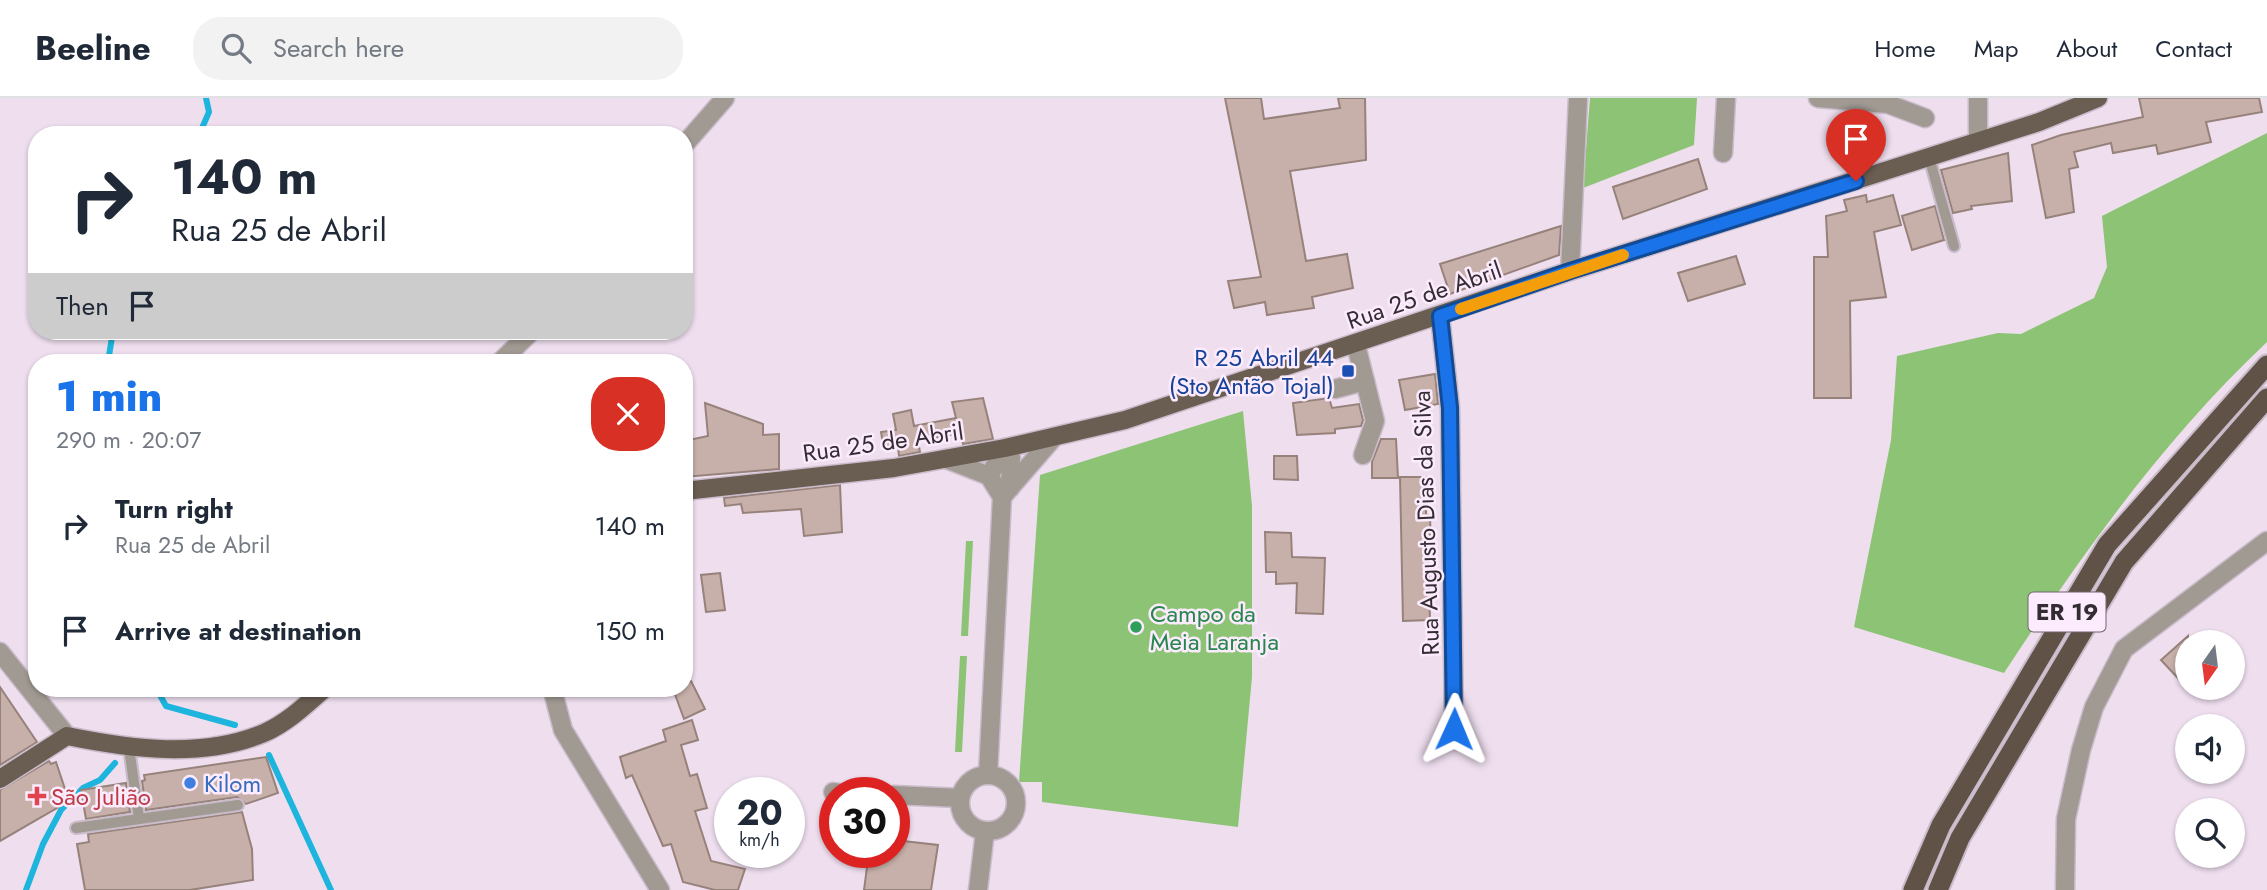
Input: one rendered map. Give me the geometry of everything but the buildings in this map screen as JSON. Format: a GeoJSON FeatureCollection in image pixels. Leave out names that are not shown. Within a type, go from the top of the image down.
{"type":"FeatureCollection","features":[{"type":"Feature","properties":{"kind":"highway","name":"ER 19"},"geometry":{"type":"LineString","coordinates":[[1913,890],[1941,825],[2107,545],[2267,365]]}},
{"type":"Feature","properties":{"kind":"highway","name":"ER 19"},"geometry":{"type":"LineString","coordinates":[[1938,890],[1960,838],[2124,562],[2267,398]]}},
{"type":"Feature","properties":{"kind":"main road","name":"Rua 25 de Abril"},"geometry":{"type":"LineString","coordinates":[[693,490],[894,468],[1005,448],[1125,420],[1356,345],[1570,271],[1930,157],[2088,100]]}},
{"type":"Feature","properties":{"kind":"main road"},"geometry":{"type":"LineString","coordinates":[[0,779],[67,736],[129,748],[228,744],[266,732],[315,697]]}},
{"type":"Feature","properties":{"kind":"street"},"geometry":{"type":"LineString","coordinates":[[693,135],[725,98]]}},
{"type":"Feature","properties":{"kind":"street"},"geometry":{"type":"LineString","coordinates":[[1570,271],[1578,98]]}},
{"type":"Feature","properties":{"kind":"street"},"geometry":{"type":"LineString","coordinates":[[1723,153],[1726,98]]}},
{"type":"Feature","properties":{"kind":"street"},"geometry":{"type":"LineString","coordinates":[[1818,98],[1888,104],[1925,118]]}},
{"type":"Feature","properties":{"kind":"street"},"geometry":{"type":"LineString","coordinates":[[1978,98],[1978,141]]}},
{"type":"Feature","properties":{"kind":"street","name":"Rua Augusto Dias da Silva"},"geometry":{"type":"LineString","coordinates":[[1440,316],[1450,408],[1454,729]]}},
{"type":"Feature","properties":{"kind":"street"},"geometry":{"type":"LineString","coordinates":[[508,354],[523,340]]}},
{"type":"Feature","properties":{"kind":"street"},"geometry":{"type":"LineString","coordinates":[[1356,345],[1375,421],[1363,455]]}},
{"type":"Feature","properties":{"kind":"street"},"geometry":{"type":"LineString","coordinates":[[1335,388],[1365,381]]}},
{"type":"Feature","properties":{"kind":"street"},"geometry":{"type":"LineString","coordinates":[[1006,493],[1054,437]]}},
{"type":"Feature","properties":{"kind":"street"},"geometry":{"type":"LineString","coordinates":[[989,476],[1005,448]]}},
{"type":"Feature","properties":{"kind":"street"},"geometry":{"type":"LineString","coordinates":[[988,775],[1010,457],[1005,448]]}},
{"type":"Feature","properties":{"kind":"street"},"geometry":{"type":"LineString","coordinates":[[946,459],[989,476],[1006,493]]}},
{"type":"Feature","properties":{"kind":"street"},"geometry":{"type":"LineString","coordinates":[[2065,890],[2066,819],[2081,750],[2094,707],[2124,649],[2267,541]]}},
{"type":"Feature","properties":{"kind":"street"},"geometry":{"type":"LineString","coordinates":[[0,652],[28,687]]}},
{"type":"Feature","properties":{"kind":"street"},"geometry":{"type":"LineString","coordinates":[[36,697],[67,736]]}},
{"type":"Feature","properties":{"kind":"street"},"geometry":{"type":"LineString","coordinates":[[554,697],[563,730],[660,890]]}},
{"type":"Feature","properties":{"kind":"street"},"geometry":{"type":"LineString","coordinates":[[988,775],[1009,784],[1016,801],[1009,821],[1002,827],[985,831],[973,827],[965,819],[960,798],[971,781],[988,775]]}},
{"type":"Feature","properties":{"kind":"street"},"geometry":{"type":"LineString","coordinates":[[910,796],[960,798]]}},
{"type":"Feature","properties":{"kind":"street"},"geometry":{"type":"LineString","coordinates":[[978,890],[985,831]]}},
{"type":"Feature","properties":{"kind":"lane"},"geometry":{"type":"LineString","coordinates":[[1930,157],[1954,246]]}},
{"type":"Feature","properties":{"kind":"lane"},"geometry":{"type":"LineString","coordinates":[[129,748],[139,818]]}},
{"type":"Feature","properties":{"kind":"lane"},"geometry":{"type":"LineString","coordinates":[[76,828],[238,805]]}},
{"type":"Feature","properties":{"kind":"green space"},"geometry":{"type":"Polygon","coordinates":[[[1590,98],[1697,98],[1694,145],[1583,188],[1590,98]]]}},
{"type":"Feature","properties":{"kind":"green space"},"geometry":{"type":"Polygon","coordinates":[[[2267,133],[2267,342],[2229,379],[2159,458],[2063,585],[2004,673],[1854,627],[1891,440],[1897,356],[1998,333],[2021,334],[2094,298],[2107,267],[2102,216],[2267,133]]]}},
{"type":"Feature","properties":{"kind":"green space"},"geometry":{"type":"Polygon","coordinates":[[[1243,411],[1252,506],[1252,677],[1238,827],[1042,802],[1042,782],[1019,782],[1040,475],[1243,411]]]}},
{"type":"Feature","properties":{"kind":"green space"},"geometry":{"type":"Polygon","coordinates":[[[966,541],[973,541],[968,636],[961,636],[966,541]]]}},
{"type":"Feature","properties":{"kind":"green space"},"geometry":{"type":"Polygon","coordinates":[[[960,656],[967,656],[962,752],[955,752],[960,656]]]}},
{"type":"Feature","properties":{"kind":"waterway"},"geometry":{"type":"LineString","coordinates":[[203,126],[209,112],[206,98]]}},
{"type":"Feature","properties":{"kind":"waterway"},"geometry":{"type":"LineString","coordinates":[[109,354],[112,340]]}},
{"type":"Feature","properties":{"kind":"waterway"},"geometry":{"type":"LineString","coordinates":[[161,697],[166,706],[235,725]]}},
{"type":"Feature","properties":{"kind":"waterway"},"geometry":{"type":"LineString","coordinates":[[269,755],[331,890]]}},
{"type":"Feature","properties":{"kind":"waterway"},"geometry":{"type":"LineString","coordinates":[[26,890],[43,844],[61,810],[83,788],[100,780],[115,763]]}},
{"type":"Feature","properties":{"kind":"slow traffic"},"geometry":{"type":"LineString","coordinates":[[1461,309],[1623,255]]}},
{"type":"Feature","properties":{"kind":"place","name":"R 25 Abril 44 (Sto Antão Tojal)"},"geometry":{"type":"Point","coordinates":[1348,371]}},
{"type":"Feature","properties":{"kind":"place","name":"Campo da Meia Laranja"},"geometry":{"type":"Point","coordinates":[1136,627]}},
{"type":"Feature","properties":{"kind":"place","name":"Kilom"},"geometry":{"type":"Point","coordinates":[190,783]}},
{"type":"Feature","properties":{"kind":"place","name":"São Julião"},"geometry":{"type":"Point","coordinates":[37,796]}},
{"type":"Feature","properties":{"kind":"route"},"geometry":{"type":"LineString","coordinates":[[1454,729],[1455,616],[1450,408],[1440,316],[1570,271],[1856,181]]}}]}
